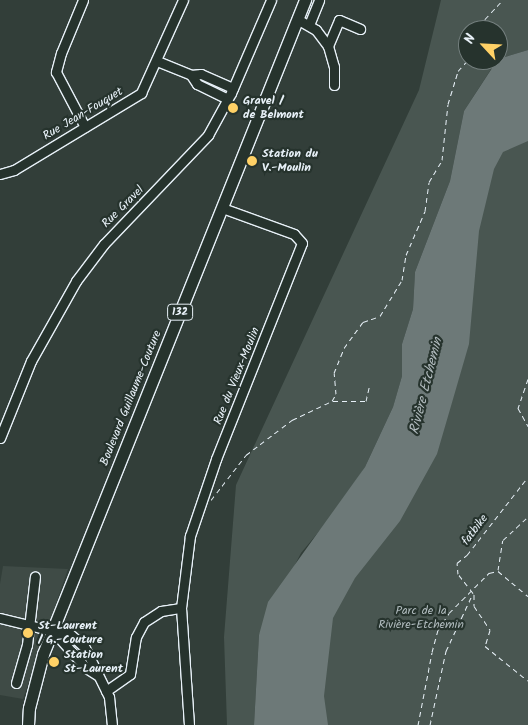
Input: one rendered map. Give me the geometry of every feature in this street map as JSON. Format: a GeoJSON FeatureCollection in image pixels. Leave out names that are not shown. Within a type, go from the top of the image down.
{"type":"FeatureCollection","features":[{"type":"Feature","properties":{"kind":"main road","name":"Boulevard Guillaume-Couture"},"geometry":{"type":"LineString","coordinates":[[28,725],[37,672],[305,0]]}},
{"type":"Feature","properties":{"kind":"street"},"geometry":{"type":"LineString","coordinates":[[83,0],[61,53],[56,72],[85,127]]}},
{"type":"Feature","properties":{"kind":"street","name":"Rue Jean-Fouquet"},"geometry":{"type":"LineString","coordinates":[[0,174],[14,170],[141,93],[183,0]]}},
{"type":"Feature","properties":{"kind":"street","name":"Rue Gravel"},"geometry":{"type":"LineString","coordinates":[[0,438],[31,361],[76,281],[104,244],[198,148],[234,88],[271,0]]}},
{"type":"Feature","properties":{"kind":"street"},"geometry":{"type":"LineString","coordinates":[[309,25],[319,0]]}},
{"type":"Feature","properties":{"kind":"street"},"geometry":{"type":"LineString","coordinates":[[297,20],[309,25],[328,46],[334,67],[334,85]]}},
{"type":"Feature","properties":{"kind":"street"},"geometry":{"type":"LineString","coordinates":[[328,46],[339,20],[360,29]]}},
{"type":"Feature","properties":{"kind":"street"},"geometry":{"type":"LineString","coordinates":[[157,61],[191,75],[201,74],[234,88]]}},
{"type":"Feature","properties":{"kind":"street"},"geometry":{"type":"LineString","coordinates":[[191,75],[197,84],[228,99]]}},
{"type":"Feature","properties":{"kind":"street","name":"Rue du Vieux-Moulin"},"geometry":{"type":"LineString","coordinates":[[189,725],[181,608],[192,525],[302,251],[301,240],[294,234],[222,208]]}},
{"type":"Feature","properties":{"kind":"street"},"geometry":{"type":"LineString","coordinates":[[16,682],[29,623],[35,576]]}},
{"type":"Feature","properties":{"kind":"street"},"geometry":{"type":"LineString","coordinates":[[106,691],[130,674],[136,637],[144,622],[161,611],[181,608]]}},
{"type":"Feature","properties":{"kind":"street"},"geometry":{"type":"LineString","coordinates":[[0,618],[29,623],[53,631],[68,632],[81,643],[106,691],[112,725]]}},
{"type":"Feature","properties":{"kind":"path"},"geometry":{"type":"LineString","coordinates":[[485,20],[503,0]]}},
{"type":"Feature","properties":{"kind":"path"},"geometry":{"type":"LineString","coordinates":[[332,401],[336,394],[334,373],[344,348],[363,322],[380,316],[402,280],[406,255],[425,211],[429,182],[442,160],[448,104],[459,70]]}},
{"type":"Feature","properties":{"kind":"path"},"geometry":{"type":"LineString","coordinates":[[528,379],[518,408],[528,426]]}},
{"type":"Feature","properties":{"kind":"path"},"geometry":{"type":"LineString","coordinates":[[210,501],[246,455],[292,420],[332,401],[366,401],[370,384]]}},
{"type":"Feature","properties":{"kind":"path","name":"fatbike"},"geometry":{"type":"LineString","coordinates":[[528,477],[467,555],[457,563],[458,574],[473,593],[474,606],[490,630],[486,646],[528,681]]}},
{"type":"Feature","properties":{"kind":"path"},"geometry":{"type":"LineString","coordinates":[[498,571],[503,540],[528,517]]}},
{"type":"Feature","properties":{"kind":"path"},"geometry":{"type":"LineString","coordinates":[[418,725],[438,630],[449,614],[489,573],[498,571]]}},
{"type":"Feature","properties":{"kind":"path"},"geometry":{"type":"LineString","coordinates":[[498,571],[528,596]]}},
{"type":"Feature","properties":{"kind":"path"},"geometry":{"type":"LineString","coordinates":[[430,725],[446,651],[473,593]]}},
{"type":"Feature","properties":{"kind":"shaded area"},"geometry":{"type":"Polygon","coordinates":[[[3,566],[68,569],[23,699],[0,695],[0,584],[3,566]]]}},
{"type":"Feature","properties":{"kind":"green space"},"geometry":{"type":"Polygon","coordinates":[[[441,0],[528,0],[528,50],[508,56],[508,20],[458,20],[458,70],[491,70],[464,111],[450,181],[415,272],[413,309],[402,344],[402,376],[393,407],[365,467],[340,506],[301,553],[259,635],[254,725],[227,725],[224,637],[236,485],[419,90],[441,0]]]}},
{"type":"Feature","properties":{"kind":"green space","name":"Parc de la Rivière-Etchemin"},"geometry":{"type":"Polygon","coordinates":[[[528,101],[528,725],[299,725],[312,587],[417,434],[478,156],[528,101]]]}},
{"type":"Feature","properties":{"kind":"water","name":"Rivière Etchemin"},"geometry":{"type":"Polygon","coordinates":[[[528,50],[528,141],[503,152],[494,169],[479,231],[469,344],[437,454],[400,521],[355,578],[333,618],[324,696],[328,725],[254,725],[259,635],[268,602],[365,467],[393,407],[402,376],[402,344],[413,309],[415,272],[450,181],[464,111],[491,70],[508,70],[508,56],[528,50]]]}},
{"type":"Feature","properties":{"kind":"place","name":"Gravel / de Belmont"},"geometry":{"type":"Point","coordinates":[233,108]}},
{"type":"Feature","properties":{"kind":"place","name":"Station du V.-Moulin"},"geometry":{"type":"Point","coordinates":[252,161]}},
{"type":"Feature","properties":{"kind":"place","name":"St-Laurent / G.-Couture"},"geometry":{"type":"Point","coordinates":[28,633]}},
{"type":"Feature","properties":{"kind":"place","name":"Station St-Laurent"},"geometry":{"type":"Point","coordinates":[54,662]}}]}
